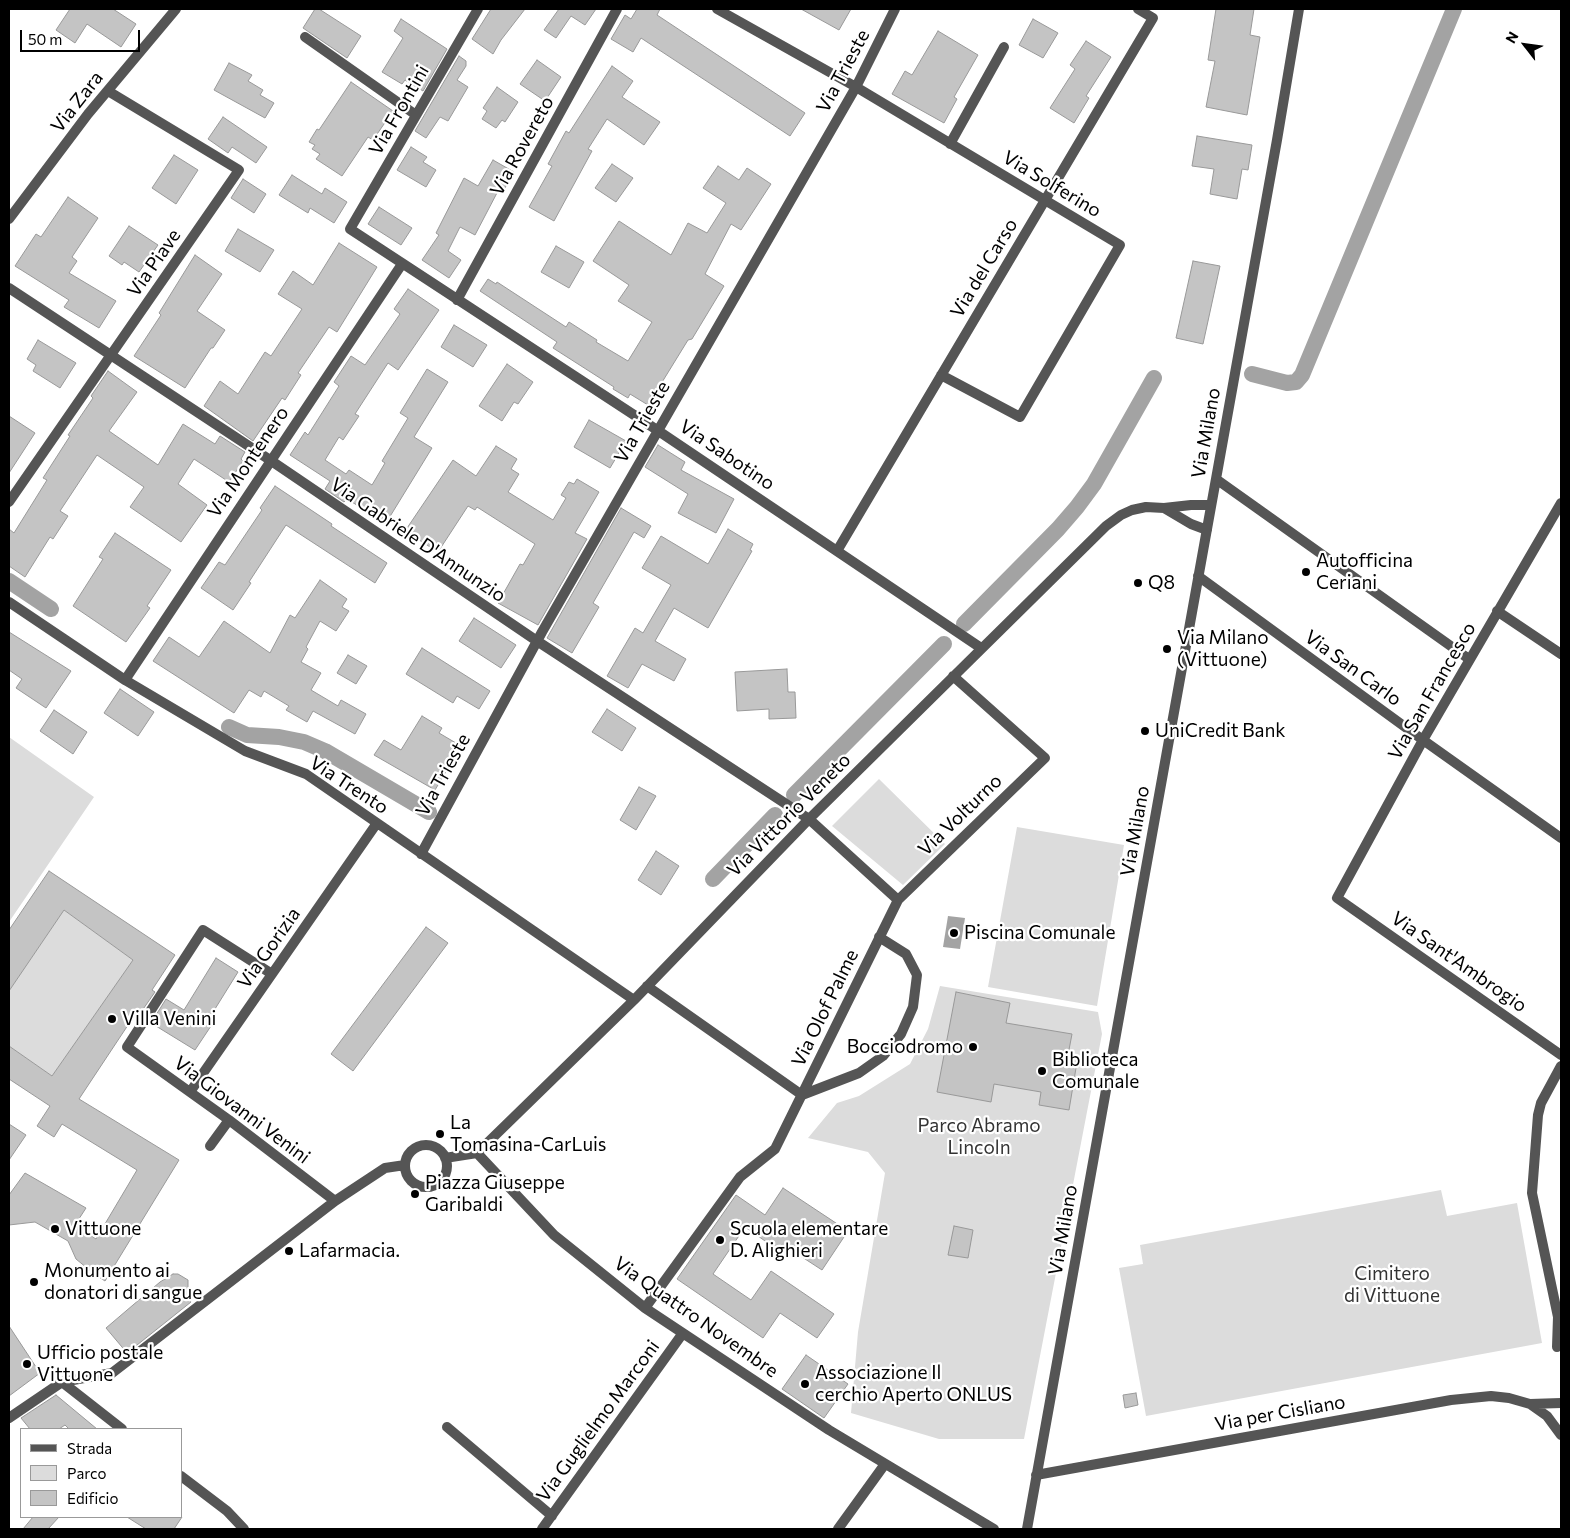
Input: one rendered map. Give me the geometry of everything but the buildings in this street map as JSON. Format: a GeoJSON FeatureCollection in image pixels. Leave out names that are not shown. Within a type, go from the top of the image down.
{"type":"FeatureCollection","features":[{"type":"Feature","properties":{"kind":"street","name":"Via Zara"},"geometry":{"type":"LineString","coordinates":[[9,219],[108,90],[176,9]]}},
{"type":"Feature","properties":{"kind":"street","name":"Via Frontini"},"geometry":{"type":"LineString","coordinates":[[350,229],[478,9]]}},
{"type":"Feature","properties":{"kind":"street","name":"Via Rovereto"},"geometry":{"type":"LineString","coordinates":[[457,300],[617,9]]}},
{"type":"Feature","properties":{"kind":"street","name":"Via Solferino"},"geometry":{"type":"LineString","coordinates":[[718,9],[856,88],[1120,245],[1020,417],[942,375]]}},
{"type":"Feature","properties":{"kind":"street","name":"Via Trieste"},"geometry":{"type":"LineString","coordinates":[[421,854],[537,641],[856,88],[895,9]]}},
{"type":"Feature","properties":{"kind":"street","name":"Via del Carso"},"geometry":{"type":"LineString","coordinates":[[837,551],[1153,18],[1138,9]]}},
{"type":"Feature","properties":{"kind":"street","name":"Via Milano"},"geometry":{"type":"LineString","coordinates":[[1027,1529],[1277,140],[1298,9]]}},
{"type":"Feature","properties":{"kind":"street"},"geometry":{"type":"LineString","coordinates":[[305,37],[416,115]]}},
{"type":"Feature","properties":{"kind":"street"},"geometry":{"type":"LineString","coordinates":[[950,144],[1004,46]]}},
{"type":"Feature","properties":{"kind":"street","name":"Via Piave"},"geometry":{"type":"LineString","coordinates":[[9,502],[239,170],[108,90]]}},
{"type":"Feature","properties":{"kind":"street","name":"Via Sabotino"},"geometry":{"type":"LineString","coordinates":[[350,229],[657,430],[981,648]]}},
{"type":"Feature","properties":{"kind":"street","name":"Via Montenero"},"geometry":{"type":"LineString","coordinates":[[125,680],[402,264]]}},
{"type":"Feature","properties":{"kind":"street","name":"Via Gabriele D'Annunzio"},"geometry":{"type":"LineString","coordinates":[[9,288],[270,460],[537,641],[808,819]]}},
{"type":"Feature","properties":{"kind":"street"},"geometry":{"type":"LineString","coordinates":[[1216,479],[1469,659]]}},
{"type":"Feature","properties":{"kind":"street","name":"Via Vittorio Veneto"},"geometry":{"type":"LineString","coordinates":[[477,1153],[634,1000],[808,819],[1106,526],[1121,515],[1146,507],[1164,508],[1191,504],[1211,505]]}},
{"type":"Feature","properties":{"kind":"street"},"geometry":{"type":"LineString","coordinates":[[1164,508],[1191,524],[1207,530]]}},
{"type":"Feature","properties":{"kind":"street","name":"Via San Francesco"},"geometry":{"type":"LineString","coordinates":[[1337,898],[1469,659],[1560,509]]}},
{"type":"Feature","properties":{"kind":"street","name":"Via San Carlo"},"geometry":{"type":"LineString","coordinates":[[1198,576],[1561,838]]}},
{"type":"Feature","properties":{"kind":"street","name":"Via Trento"},"geometry":{"type":"LineString","coordinates":[[9,602],[125,680],[245,751],[306,774],[634,1000]]}},
{"type":"Feature","properties":{"kind":"street"},"geometry":{"type":"LineString","coordinates":[[1497,611],[1561,654]]}},
{"type":"Feature","properties":{"kind":"street","name":"Via Volturno"},"geometry":{"type":"LineString","coordinates":[[898,900],[1045,758],[953,676]]}},
{"type":"Feature","properties":{"kind":"street"},"geometry":{"type":"LineString","coordinates":[[808,819],[898,900]]}},
{"type":"Feature","properties":{"kind":"street","name":"Via Gorizia"},"geometry":{"type":"LineString","coordinates":[[190,1092],[377,823]]}},
{"type":"Feature","properties":{"kind":"street","name":"Via Sant'Ambrogio"},"geometry":{"type":"LineString","coordinates":[[1337,898],[1561,1055]]}},
{"type":"Feature","properties":{"kind":"street","name":"Via Olof Palme"},"geometry":{"type":"LineString","coordinates":[[645,1308],[740,1177],[775,1148],[898,900]]}},
{"type":"Feature","properties":{"kind":"street","name":"Via Giovanni Venini"},"geometry":{"type":"LineString","coordinates":[[272,974],[203,930],[127,1047],[229,1120],[335,1202]]}},
{"type":"Feature","properties":{"kind":"street","name":"Via Olof Palme"},"geometry":{"type":"LineString","coordinates":[[802,1095],[860,1073],[883,1056],[901,1034],[913,1007],[917,975],[906,954],[879,937]]}},
{"type":"Feature","properties":{"kind":"street"},"geometry":{"type":"LineString","coordinates":[[647,986],[802,1095]]}},
{"type":"Feature","properties":{"kind":"street"},"geometry":{"type":"LineString","coordinates":[[1556,1348],[1558,1318],[1532,1193],[1538,1115],[1541,1103],[1561,1066]]}},
{"type":"Feature","properties":{"kind":"street"},"geometry":{"type":"LineString","coordinates":[[210,1146],[229,1120]]}},
{"type":"Feature","properties":{"kind":"street"},"geometry":{"type":"LineString","coordinates":[[422,1145],[436,1147],[446,1158],[447,1164],[443,1177],[439,1182],[420,1186],[410,1179],[405,1165],[410,1152],[415,1148],[422,1145]]}},
{"type":"Feature","properties":{"kind":"street"},"geometry":{"type":"LineString","coordinates":[[446,1158],[477,1153]]}},
{"type":"Feature","properties":{"kind":"street","name":"Via Quattro Novembre"},"geometry":{"type":"LineString","coordinates":[[477,1153],[554,1235],[645,1308],[829,1430],[994,1529]]}},
{"type":"Feature","properties":{"kind":"street"},"geometry":{"type":"LineString","coordinates":[[9,1418],[62,1382],[112,1373],[335,1202],[384,1168],[405,1165]]}},
{"type":"Feature","properties":{"kind":"street","name":"Via Guglielmo Marconi"},"geometry":{"type":"LineString","coordinates":[[542,1529],[683,1333]]}},
{"type":"Feature","properties":{"kind":"street"},"geometry":{"type":"LineString","coordinates":[[62,1382],[121,1428]]}},
{"type":"Feature","properties":{"kind":"street","name":"Via per Cisliano"},"geometry":{"type":"LineString","coordinates":[[1036,1475],[1451,1400],[1491,1396],[1509,1398],[1530,1404],[1561,1403]]}},
{"type":"Feature","properties":{"kind":"street","name":"Via per Cisliano"},"geometry":{"type":"LineString","coordinates":[[1530,1404],[1547,1416],[1561,1435]]}},
{"type":"Feature","properties":{"kind":"street"},"geometry":{"type":"LineString","coordinates":[[447,1427],[552,1516]]}},
{"type":"Feature","properties":{"kind":"street"},"geometry":{"type":"LineString","coordinates":[[838,1529],[885,1464]]}},
{"type":"Feature","properties":{"kind":"street"},"geometry":{"type":"LineString","coordinates":[[182,1477],[226,1511],[242,1529]]}},
{"type":"Feature","properties":{"kind":"green space"},"geometry":{"type":"Polygon","coordinates":[[[9,737],[94,797],[9,922],[9,737]]]}},
{"type":"Feature","properties":{"kind":"green space"},"geometry":{"type":"Polygon","coordinates":[[[879,779],[945,844],[903,885],[832,826],[879,779]]]}},
{"type":"Feature","properties":{"kind":"green space"},"geometry":{"type":"Polygon","coordinates":[[[1017,827],[1124,845],[1097,1006],[988,987],[1017,827]]]}},
{"type":"Feature","properties":{"kind":"green space"},"geometry":{"type":"Polygon","coordinates":[[[64,910],[133,960],[52,1076],[9,1046],[9,991],[64,910]]]}},
{"type":"Feature","properties":{"kind":"green space","name":"Parco Abramo Lincoln"},"geometry":{"type":"Polygon","coordinates":[[[940,986],[1098,1012],[1102,1034],[1024,1439],[939,1439],[851,1413],[858,1332],[885,1173],[868,1152],[808,1138],[837,1103],[859,1096],[910,1064],[928,1029],[940,986]]]}},
{"type":"Feature","properties":{"kind":"green space","name":"Cimitero di Vittuone"},"geometry":{"type":"Polygon","coordinates":[[[1441,1190],[1447,1216],[1517,1203],[1542,1343],[1146,1416],[1119,1268],[1143,1264],[1140,1245],[1441,1190]]]}},
{"type":"Feature","properties":{"kind":"shaded area","name":"Piscina Comunale"},"geometry":{"type":"Polygon","coordinates":[[[948,916],[965,918],[960,949],[943,947],[948,916]]]}},
{"type":"Feature","properties":{"kind":"waterway"},"geometry":{"type":"LineString","coordinates":[[1252,374],[1287,383],[1296,382],[1302,375],[1454,9]]}},
{"type":"Feature","properties":{"kind":"waterway"},"geometry":{"type":"LineString","coordinates":[[964,624],[1058,529],[1077,507],[1094,484],[1154,378]]}},
{"type":"Feature","properties":{"kind":"waterway"},"geometry":{"type":"LineString","coordinates":[[9,581],[51,609]]}},
{"type":"Feature","properties":{"kind":"waterway"},"geometry":{"type":"LineString","coordinates":[[794,795],[944,644]]}},
{"type":"Feature","properties":{"kind":"waterway"},"geometry":{"type":"LineString","coordinates":[[229,727],[247,735],[279,737],[304,742],[325,751],[429,812]]}},
{"type":"Feature","properties":{"kind":"waterway"},"geometry":{"type":"LineString","coordinates":[[713,879],[775,815]]}},
{"type":"Feature","properties":{"kind":"place","name":"Autofficina Ceriani"},"geometry":{"type":"Point","coordinates":[1306,572]}},
{"type":"Feature","properties":{"kind":"place","name":"Q8"},"geometry":{"type":"Point","coordinates":[1138,583]}},
{"type":"Feature","properties":{"kind":"place","name":"Via Milano (Vittuone)"},"geometry":{"type":"Point","coordinates":[1167,649]}},
{"type":"Feature","properties":{"kind":"place","name":"UniCredit Bank"},"geometry":{"type":"Point","coordinates":[1145,731]}},
{"type":"Feature","properties":{"kind":"place","name":"Piscina Comunale"},"geometry":{"type":"Point","coordinates":[954,933]}},
{"type":"Feature","properties":{"kind":"place","name":"Villa Venini"},"geometry":{"type":"Point","coordinates":[112,1019]}},
{"type":"Feature","properties":{"kind":"place","name":"Bocciodromo"},"geometry":{"type":"Point","coordinates":[973,1047]}},
{"type":"Feature","properties":{"kind":"place","name":"Biblioteca Comunale"},"geometry":{"type":"Point","coordinates":[1042,1071]}},
{"type":"Feature","properties":{"kind":"place","name":"La Tomasina-CarLuis"},"geometry":{"type":"Point","coordinates":[440,1134]}},
{"type":"Feature","properties":{"kind":"place","name":"Piazza Giuseppe Garibaldi"},"geometry":{"type":"Point","coordinates":[415,1194]}},
{"type":"Feature","properties":{"kind":"place","name":"Vittuone"},"geometry":{"type":"Point","coordinates":[55,1229]}},
{"type":"Feature","properties":{"kind":"place","name":"Scuola elementare D. Alighieri"},"geometry":{"type":"Point","coordinates":[720,1240]}},
{"type":"Feature","properties":{"kind":"place","name":"Lafarmacia."},"geometry":{"type":"Point","coordinates":[289,1251]}},
{"type":"Feature","properties":{"kind":"place","name":"Monumento ai donatori di sangue"},"geometry":{"type":"Point","coordinates":[34,1282]}},
{"type":"Feature","properties":{"kind":"place","name":"Ufficio postale Vittuone"},"geometry":{"type":"Point","coordinates":[27,1364]}},
{"type":"Feature","properties":{"kind":"place","name":"Associazione Il cerchio Aperto ONLUS"},"geometry":{"type":"Point","coordinates":[805,1384]}}]}
